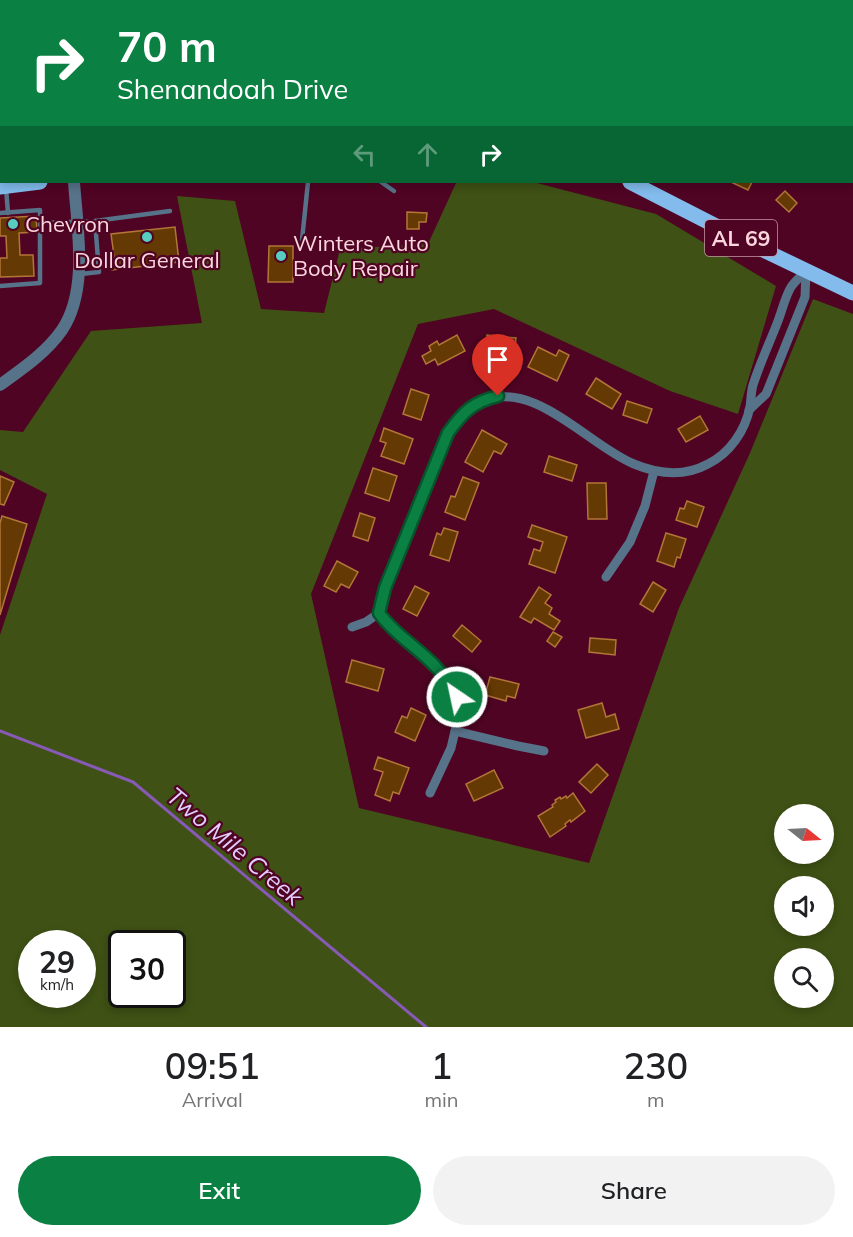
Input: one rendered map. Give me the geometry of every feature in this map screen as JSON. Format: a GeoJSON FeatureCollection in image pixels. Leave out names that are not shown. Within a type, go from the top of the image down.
{"type":"FeatureCollection","features":[{"type":"Feature","properties":{"kind":"main road"},"geometry":{"type":"LineString","coordinates":[[3,187],[33,183]]}},
{"type":"Feature","properties":{"kind":"main road","name":"AL 69"},"geometry":{"type":"LineString","coordinates":[[632,183],[853,293]]}},
{"type":"Feature","properties":{"kind":"street"},"geometry":{"type":"LineString","coordinates":[[0,385],[33,361],[48,346],[62,330],[70,315],[79,275],[78,222],[74,183]]}},
{"type":"Feature","properties":{"kind":"street"},"geometry":{"type":"LineString","coordinates":[[749,410],[766,394],[805,297],[806,271]]}},
{"type":"Feature","properties":{"kind":"street"},"geometry":{"type":"LineString","coordinates":[[352,627],[366,622],[379,613],[385,588],[448,433],[464,413],[474,405],[498,396],[511,396],[535,403],[621,458],[654,471],[684,472],[709,464],[731,447],[745,424],[753,386],[791,287],[806,271]]}},
{"type":"Feature","properties":{"kind":"street"},"geometry":{"type":"LineString","coordinates":[[606,577],[630,542],[645,506],[654,471]]}},
{"type":"Feature","properties":{"kind":"street"},"geometry":{"type":"LineString","coordinates":[[379,613],[386,623],[435,666],[457,697],[460,710],[451,748],[430,793]]}},
{"type":"Feature","properties":{"kind":"street"},"geometry":{"type":"LineString","coordinates":[[455,731],[544,751]]}},
{"type":"Feature","properties":{"kind":"lane"},"geometry":{"type":"LineString","coordinates":[[302,240],[308,183]]}},
{"type":"Feature","properties":{"kind":"lane"},"geometry":{"type":"LineString","coordinates":[[382,183],[394,191]]}},
{"type":"Feature","properties":{"kind":"lane"},"geometry":{"type":"LineString","coordinates":[[3,187],[8,213]]}},
{"type":"Feature","properties":{"kind":"lane"},"geometry":{"type":"LineString","coordinates":[[0,213],[40,210],[40,283],[0,286]]}},
{"type":"Feature","properties":{"kind":"lane"},"geometry":{"type":"LineString","coordinates":[[40,223],[95,221],[170,211]]}},
{"type":"Feature","properties":{"kind":"lane"},"geometry":{"type":"LineString","coordinates":[[79,275],[99,272],[95,221]]}},
{"type":"Feature","properties":{"kind":"green space"},"geometry":{"type":"Polygon","coordinates":[[[456,183],[537,183],[656,214],[776,286],[738,414],[670,391],[494,309],[418,324],[311,594],[359,808],[589,863],[679,608],[750,453],[813,299],[853,314],[853,1027],[0,1027],[0,635],[47,494],[0,470],[0,430],[23,432],[91,331],[202,323],[177,196],[235,201],[261,309],[324,313],[340,249],[428,244],[456,183]]]}},
{"type":"Feature","properties":{"kind":"building"},"geometry":{"type":"Polygon","coordinates":[[[733,183],[752,183],[748,190],[733,183]]]}},
{"type":"Feature","properties":{"kind":"building"},"geometry":{"type":"Polygon","coordinates":[[[785,191],[797,203],[789,212],[776,200],[785,191]]]}},
{"type":"Feature","properties":{"kind":"building"},"geometry":{"type":"Polygon","coordinates":[[[407,212],[427,213],[426,222],[419,222],[419,229],[407,229],[407,212]]]}},
{"type":"Feature","properties":{"kind":"building"},"geometry":{"type":"Polygon","coordinates":[[[36,216],[37,232],[19,233],[20,255],[33,255],[34,276],[0,277],[0,258],[7,258],[6,236],[0,236],[0,218],[36,216]]]}},
{"type":"Feature","properties":{"kind":"building"},"geometry":{"type":"Polygon","coordinates":[[[175,227],[179,262],[112,270],[112,263],[115,263],[111,234],[175,227]]]}},
{"type":"Feature","properties":{"kind":"building"},"geometry":{"type":"Polygon","coordinates":[[[269,246],[293,246],[293,282],[268,282],[269,246]]]}},
{"type":"Feature","properties":{"kind":"building"},"geometry":{"type":"Polygon","coordinates":[[[457,335],[465,351],[438,365],[435,359],[426,364],[422,356],[431,351],[429,346],[437,341],[439,345],[457,335]]]}},
{"type":"Feature","properties":{"kind":"building"},"geometry":{"type":"Polygon","coordinates":[[[487,335],[516,338],[514,360],[484,357],[487,335]]]}},
{"type":"Feature","properties":{"kind":"building"},"geometry":{"type":"Polygon","coordinates":[[[538,347],[556,356],[559,350],[569,355],[557,381],[528,367],[538,347]]]}},
{"type":"Feature","properties":{"kind":"building"},"geometry":{"type":"Polygon","coordinates":[[[596,378],[621,394],[612,409],[586,394],[596,378]]]}},
{"type":"Feature","properties":{"kind":"building"},"geometry":{"type":"Polygon","coordinates":[[[411,389],[429,395],[421,420],[403,414],[411,389]]]}},
{"type":"Feature","properties":{"kind":"building"},"geometry":{"type":"Polygon","coordinates":[[[627,401],[652,409],[647,423],[623,415],[627,401]]]}},
{"type":"Feature","properties":{"kind":"building"},"geometry":{"type":"Polygon","coordinates":[[[700,416],[708,430],[686,442],[678,429],[700,416]]]}},
{"type":"Feature","properties":{"kind":"building"},"geometry":{"type":"Polygon","coordinates":[[[384,428],[413,439],[404,464],[381,456],[386,443],[380,441],[384,428]]]}},
{"type":"Feature","properties":{"kind":"building"},"geometry":{"type":"Polygon","coordinates":[[[482,430],[507,444],[501,454],[494,451],[483,472],[465,462],[482,430]]]}},
{"type":"Feature","properties":{"kind":"building"},"geometry":{"type":"Polygon","coordinates":[[[549,456],[577,465],[572,481],[544,472],[549,456]]]}},
{"type":"Feature","properties":{"kind":"building"},"geometry":{"type":"Polygon","coordinates":[[[373,468],[397,476],[389,501],[365,493],[373,468]]]}},
{"type":"Feature","properties":{"kind":"building"},"geometry":{"type":"Polygon","coordinates":[[[0,476],[14,482],[4,505],[0,504],[0,476]]]}},
{"type":"Feature","properties":{"kind":"building"},"geometry":{"type":"Polygon","coordinates":[[[463,477],[479,483],[465,520],[445,512],[451,496],[455,497],[463,477]]]}},
{"type":"Feature","properties":{"kind":"building"},"geometry":{"type":"Polygon","coordinates":[[[587,483],[606,483],[607,519],[588,519],[587,483]]]}},
{"type":"Feature","properties":{"kind":"building"},"geometry":{"type":"Polygon","coordinates":[[[687,501],[704,507],[697,527],[676,520],[680,508],[684,509],[687,501]]]}},
{"type":"Feature","properties":{"kind":"building"},"geometry":{"type":"Polygon","coordinates":[[[360,513],[375,518],[368,541],[353,536],[360,513]]]}},
{"type":"Feature","properties":{"kind":"building"},"geometry":{"type":"Polygon","coordinates":[[[2,516],[27,524],[0,615],[0,523],[2,516]]]}},
{"type":"Feature","properties":{"kind":"building"},"geometry":{"type":"Polygon","coordinates":[[[532,525],[567,537],[555,573],[529,564],[534,549],[540,551],[543,542],[528,537],[532,525]]]}},
{"type":"Feature","properties":{"kind":"building"},"geometry":{"type":"Polygon","coordinates":[[[444,528],[458,532],[449,561],[430,555],[437,533],[441,535],[444,528]]]}},
{"type":"Feature","properties":{"kind":"building"},"geometry":{"type":"Polygon","coordinates":[[[666,533],[686,539],[680,558],[677,557],[674,567],[657,561],[666,533]]]}},
{"type":"Feature","properties":{"kind":"building"},"geometry":{"type":"Polygon","coordinates":[[[337,561],[358,572],[349,588],[341,584],[336,592],[324,586],[337,561]]]}},
{"type":"Feature","properties":{"kind":"building"},"geometry":{"type":"Polygon","coordinates":[[[653,582],[666,590],[653,612],[640,604],[653,582]]]}},
{"type":"Feature","properties":{"kind":"building"},"geometry":{"type":"Polygon","coordinates":[[[415,586],[429,593],[417,616],[403,609],[415,586]]]}},
{"type":"Feature","properties":{"kind":"building"},"geometry":{"type":"Polygon","coordinates":[[[539,587],[551,595],[545,603],[552,608],[549,614],[560,621],[554,630],[534,618],[531,623],[520,617],[539,587]]]}},
{"type":"Feature","properties":{"kind":"building"},"geometry":{"type":"Polygon","coordinates":[[[462,625],[481,641],[472,652],[453,636],[462,625]]]}},
{"type":"Feature","properties":{"kind":"building"},"geometry":{"type":"Polygon","coordinates":[[[553,632],[562,637],[555,647],[547,641],[553,632]]]}},
{"type":"Feature","properties":{"kind":"building"},"geometry":{"type":"Polygon","coordinates":[[[590,638],[616,640],[615,655],[589,652],[590,638]]]}},
{"type":"Feature","properties":{"kind":"building"},"geometry":{"type":"Polygon","coordinates":[[[352,660],[384,669],[378,691],[346,682],[352,660]]]}},
{"type":"Feature","properties":{"kind":"building"},"geometry":{"type":"Polygon","coordinates":[[[490,677],[519,684],[515,698],[507,696],[506,701],[485,695],[490,677]]]}},
{"type":"Feature","properties":{"kind":"building"},"geometry":{"type":"Polygon","coordinates":[[[602,703],[606,717],[615,714],[619,729],[586,738],[578,710],[602,703]]]}},
{"type":"Feature","properties":{"kind":"building"},"geometry":{"type":"Polygon","coordinates":[[[411,708],[426,715],[415,741],[395,732],[402,716],[407,718],[411,708]]]}},
{"type":"Feature","properties":{"kind":"building"},"geometry":{"type":"Polygon","coordinates":[[[378,757],[409,768],[399,794],[393,792],[390,801],[375,795],[383,772],[374,769],[378,757]]]}},
{"type":"Feature","properties":{"kind":"building"},"geometry":{"type":"Polygon","coordinates":[[[597,764],[608,775],[591,793],[579,782],[597,764]]]}},
{"type":"Feature","properties":{"kind":"building"},"geometry":{"type":"Polygon","coordinates":[[[494,770],[503,788],[474,801],[466,784],[494,770]]]}},
{"type":"Feature","properties":{"kind":"building"},"geometry":{"type":"Polygon","coordinates":[[[573,793],[585,811],[550,837],[538,816],[553,807],[555,800],[566,796],[567,798],[573,793]]]}},
{"type":"Feature","properties":{"kind":"waterway","name":"Two Mile Creek"},"geometry":{"type":"LineString","coordinates":[[0,731],[133,782],[426,1027]]}},
{"type":"Feature","properties":{"kind":"place","name":"Chevron"},"geometry":{"type":"Point","coordinates":[13,224]}},
{"type":"Feature","properties":{"kind":"place","name":"Dollar General"},"geometry":{"type":"Point","coordinates":[147,237]}},
{"type":"Feature","properties":{"kind":"place","name":"Winters Auto Body Repair"},"geometry":{"type":"Point","coordinates":[281,256]}},
{"type":"Feature","properties":{"kind":"route"},"geometry":{"type":"LineString","coordinates":[[457,697],[435,666],[386,623],[379,613],[385,588],[448,433],[464,413],[474,405],[498,396]]}}]}
